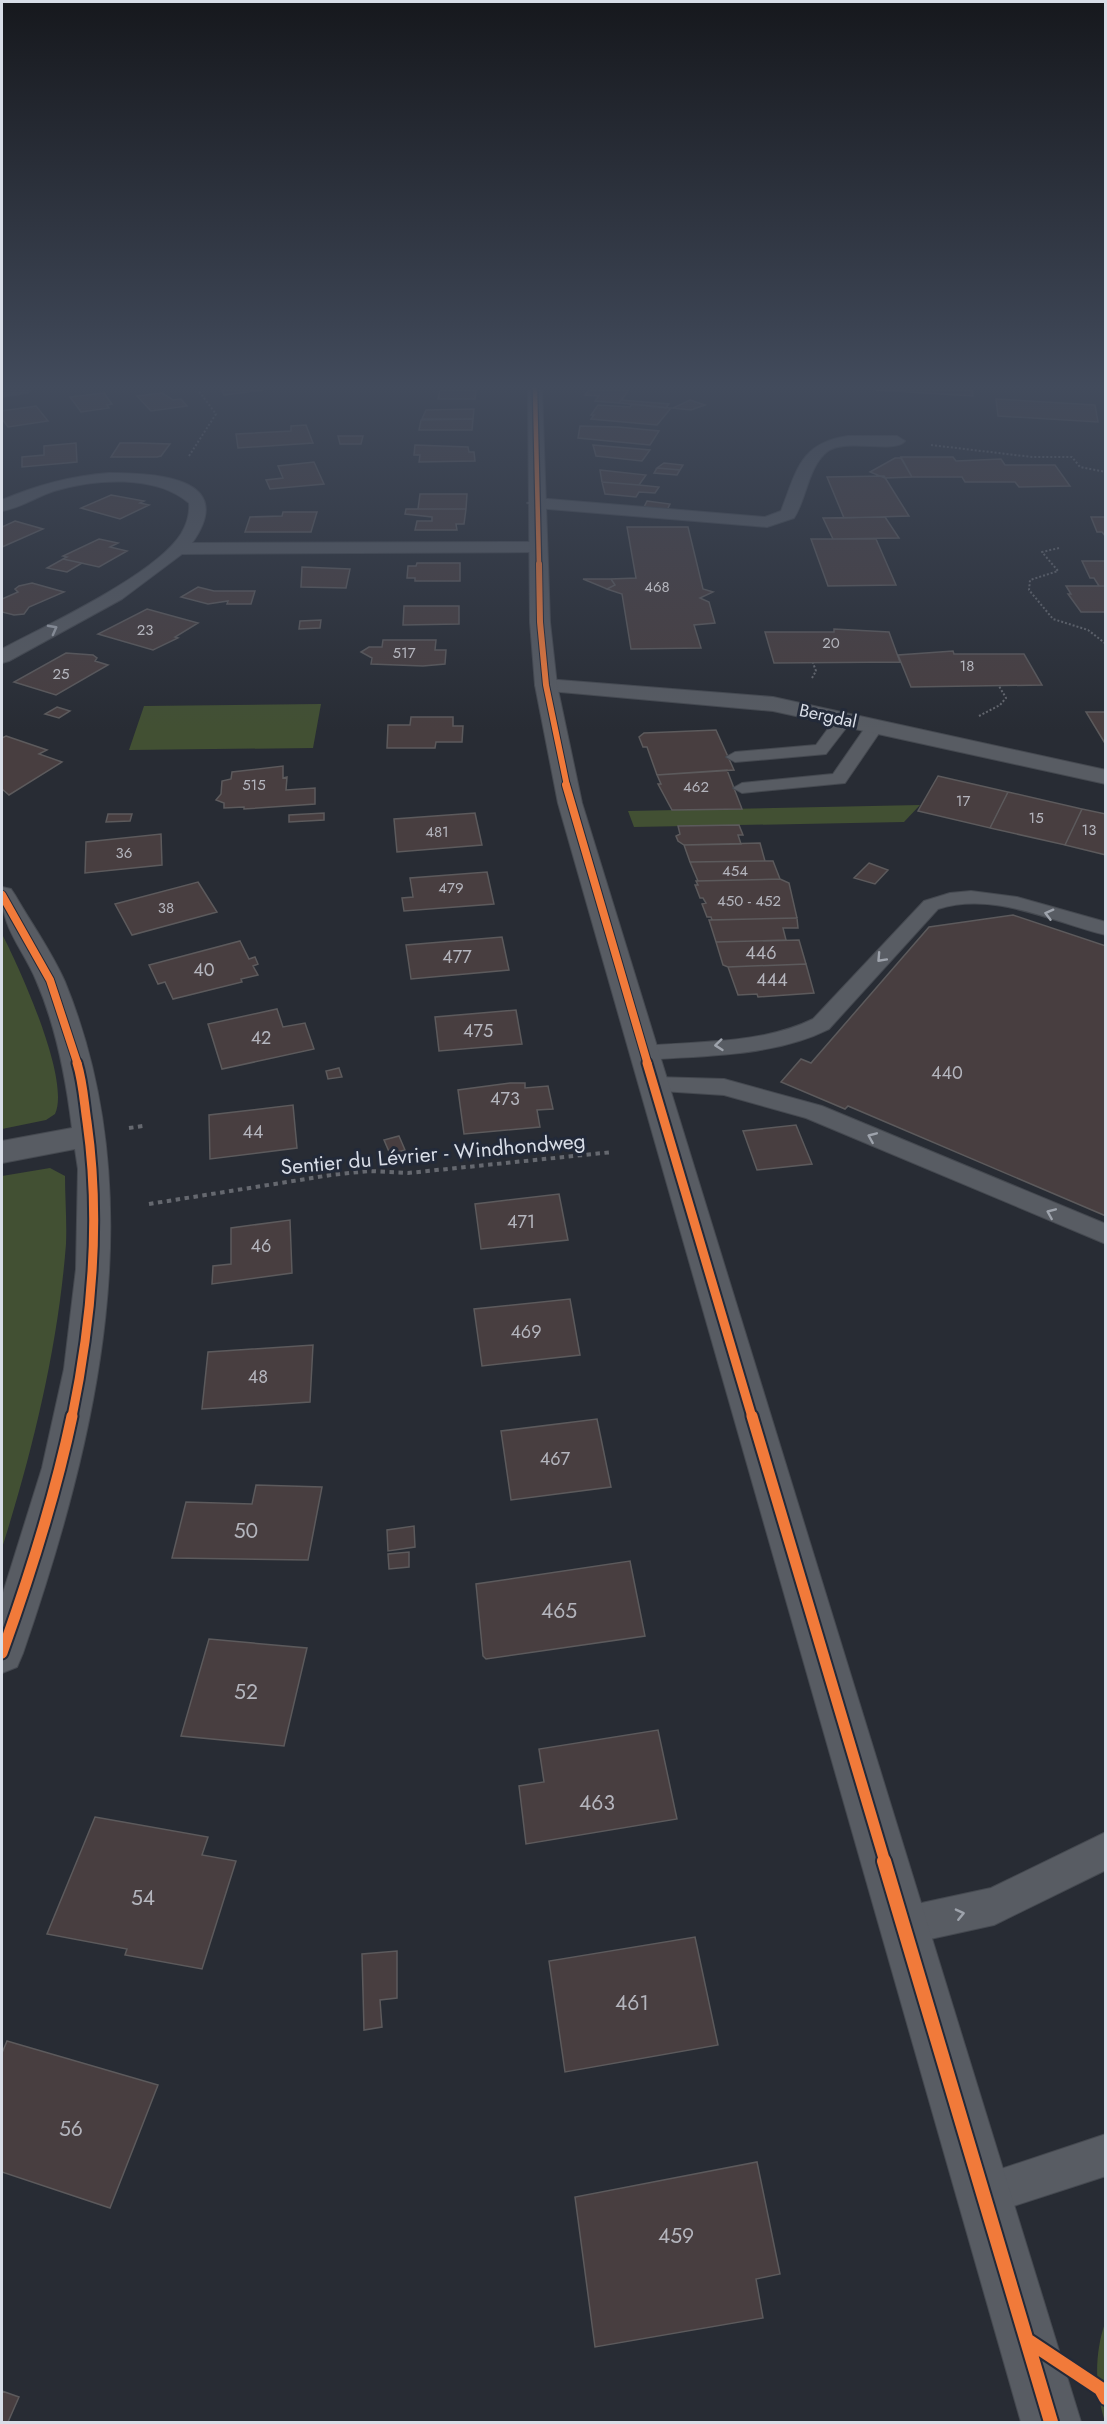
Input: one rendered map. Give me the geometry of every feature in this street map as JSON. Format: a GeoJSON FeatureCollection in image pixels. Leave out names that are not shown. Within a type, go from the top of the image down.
{"type":"FeatureCollection","features":[{"type":"Feature","properties":{"kind":"street"},"geometry":{"type":"LineString","coordinates":[[2,657],[102,602],[157,566],[178,549],[190,533],[199,509],[198,503]]}},
{"type":"Feature","properties":{"kind":"street"},"geometry":{"type":"LineString","coordinates":[[536,503],[540,622],[546,685],[570,803],[1051,2422]]}},
{"type":"Feature","properties":{"kind":"street"},"geometry":{"type":"LineString","coordinates":[[537,503],[742,522],[767,522],[788,514],[792,503]]}},
{"type":"Feature","properties":{"kind":"street"},"geometry":{"type":"LineString","coordinates":[[178,549],[536,548]]}},
{"type":"Feature","properties":{"kind":"street","name":"Bergdal"},"geometry":{"type":"LineString","coordinates":[[546,685],[752,702],[844,719],[1106,777]]}},
{"type":"Feature","properties":{"kind":"street"},"geometry":{"type":"LineString","coordinates":[[2,895],[24,929],[47,972],[68,1024],[82,1077],[90,1136],[94,1246],[86,1342],[69,1433],[44,1528],[2,1653]]}},
{"type":"Feature","properties":{"kind":"street"},"geometry":{"type":"LineString","coordinates":[[2,1152],[90,1136]]}},
{"type":"Feature","properties":{"kind":"lane"},"geometry":{"type":"LineString","coordinates":[[735,757],[820,750],[827,745],[844,719]]}},
{"type":"Feature","properties":{"kind":"lane"},"geometry":{"type":"LineString","coordinates":[[742,788],[839,779],[875,726]]}},
{"type":"Feature","properties":{"kind":"lane"},"geometry":{"type":"LineString","coordinates":[[649,1069],[784,1039],[811,1030],[821,1024],[931,905],[944,898],[980,896],[1106,929]]}},
{"type":"Feature","properties":{"kind":"lane"},"geometry":{"type":"LineString","coordinates":[[649,1069],[814,1112],[1106,1235]]}},
{"type":"Feature","properties":{"kind":"lane"},"geometry":{"type":"LineString","coordinates":[[903,1926],[994,1906],[1106,1850]]}},
{"type":"Feature","properties":{"kind":"lane"},"geometry":{"type":"LineString","coordinates":[[983,2195],[1106,2155]]}},
{"type":"Feature","properties":{"kind":"path"},"geometry":{"type":"LineString","coordinates":[[1059,548],[1042,552],[1058,571],[1046,577],[1030,580],[1029,590],[1040,607],[1058,622],[1095,632],[1106,644]]}},
{"type":"Feature","properties":{"kind":"path"},"geometry":{"type":"LineString","coordinates":[[812,679],[816,671],[813,663]]}},
{"type":"Feature","properties":{"kind":"path"},"geometry":{"type":"LineString","coordinates":[[974,723],[981,712],[1000,705],[1006,698],[999,686]]}},
{"type":"Feature","properties":{"kind":"green space"},"geometry":{"type":"Polygon","coordinates":[[[321,704],[313,748],[129,750],[144,706],[321,704]]]}},
{"type":"Feature","properties":{"kind":"green space"},"geometry":{"type":"Polygon","coordinates":[[[920,805],[904,822],[634,827],[628,811],[920,805]]]}},
{"type":"Feature","properties":{"kind":"green space"},"geometry":{"type":"Polygon","coordinates":[[[2,934],[20,971],[41,1024],[56,1076],[58,1098],[55,1114],[46,1120],[2,1129],[2,934]]]}},
{"type":"Feature","properties":{"kind":"green space"},"geometry":{"type":"Polygon","coordinates":[[[50,1168],[65,1176],[66,1244],[62,1283],[43,1398],[2,1548],[2,1176],[50,1168]]]}},
{"type":"Feature","properties":{"kind":"green space"},"geometry":{"type":"Polygon","coordinates":[[[1105,2323],[1106,2422],[1099,2398],[1097,2372],[1099,2347],[1105,2323]]]}},
{"type":"Feature","properties":{"kind":"building"},"geometry":{"type":"Polygon","coordinates":[[[92,503],[149,505],[120,519],[81,508],[92,503]]]}},
{"type":"Feature","properties":{"kind":"building"},"geometry":{"type":"Polygon","coordinates":[[[419,503],[466,503],[466,509],[418,509],[419,503]]]}},
{"type":"Feature","properties":{"kind":"building"},"geometry":{"type":"Polygon","coordinates":[[[646,503],[670,504],[667,510],[644,507],[646,503]]]}},
{"type":"Feature","properties":{"kind":"building"},"geometry":{"type":"Polygon","coordinates":[[[838,503],[901,503],[909,516],[844,518],[838,503]]]}},
{"type":"Feature","properties":{"kind":"building"},"geometry":{"type":"Polygon","coordinates":[[[406,509],[466,509],[464,524],[456,524],[457,530],[415,530],[417,521],[432,521],[432,517],[405,514],[406,509]]]}},
{"type":"Feature","properties":{"kind":"building"},"geometry":{"type":"Polygon","coordinates":[[[283,512],[317,512],[311,532],[245,532],[250,517],[282,516],[283,512]]]}},
{"type":"Feature","properties":{"kind":"building"},"geometry":{"type":"Polygon","coordinates":[[[885,517],[899,538],[833,539],[823,518],[885,517]]]}},
{"type":"Feature","properties":{"kind":"building"},"geometry":{"type":"Polygon","coordinates":[[[1091,517],[1106,517],[1106,537],[1102,532],[1097,532],[1091,517]]]}},
{"type":"Feature","properties":{"kind":"building"},"geometry":{"type":"Polygon","coordinates":[[[15,521],[43,529],[2,547],[2,527],[15,521]]]}},
{"type":"Feature","properties":{"kind":"building"},"geometry":{"type":"Polygon","coordinates":[[[627,527],[688,527],[703,589],[713,592],[700,598],[709,602],[715,623],[694,625],[701,648],[631,649],[622,594],[607,589],[615,585],[611,579],[636,578],[627,527]]]}},
{"type":"Feature","properties":{"kind":"building"},"geometry":{"type":"Polygon","coordinates":[[[99,539],[118,543],[110,547],[127,551],[99,567],[63,559],[67,557],[63,556],[99,539]]]}},
{"type":"Feature","properties":{"kind":"building"},"geometry":{"type":"Polygon","coordinates":[[[811,539],[876,539],[896,585],[828,586],[811,539]]]}},
{"type":"Feature","properties":{"kind":"building"},"geometry":{"type":"Polygon","coordinates":[[[63,559],[82,563],[67,572],[47,568],[63,559]]]}},
{"type":"Feature","properties":{"kind":"building"},"geometry":{"type":"Polygon","coordinates":[[[1082,561],[1106,561],[1106,586],[1099,586],[1094,578],[1090,578],[1082,561]]]}},
{"type":"Feature","properties":{"kind":"building"},"geometry":{"type":"Polygon","coordinates":[[[417,563],[460,563],[460,581],[415,581],[415,578],[407,578],[408,566],[416,566],[417,563]]]}},
{"type":"Feature","properties":{"kind":"building"},"geometry":{"type":"Polygon","coordinates":[[[302,567],[350,569],[346,588],[301,587],[302,567]]]}},
{"type":"Feature","properties":{"kind":"building"},"geometry":{"type":"Polygon","coordinates":[[[583,579],[611,579],[615,585],[607,589],[583,579]]]}},
{"type":"Feature","properties":{"kind":"building"},"geometry":{"type":"Polygon","coordinates":[[[32,583],[64,592],[29,607],[24,614],[14,615],[2,612],[2,599],[18,592],[15,589],[19,586],[32,583]]]}},
{"type":"Feature","properties":{"kind":"building"},"geometry":{"type":"Polygon","coordinates":[[[1066,586],[1106,586],[1106,612],[1081,612],[1068,594],[1071,594],[1066,586]]]}},
{"type":"Feature","properties":{"kind":"building"},"geometry":{"type":"Polygon","coordinates":[[[198,587],[214,591],[255,591],[251,604],[227,604],[228,601],[208,604],[181,597],[198,587]]]}},
{"type":"Feature","properties":{"kind":"building"},"geometry":{"type":"Polygon","coordinates":[[[404,606],[459,606],[459,624],[403,625],[404,606]]]}},
{"type":"Feature","properties":{"kind":"building"},"geometry":{"type":"Polygon","coordinates":[[[147,609],[198,623],[175,637],[178,638],[153,650],[98,634],[147,609]]]}},
{"type":"Feature","properties":{"kind":"building"},"geometry":{"type":"Polygon","coordinates":[[[321,620],[320,628],[299,629],[300,621],[321,620]]]}},
{"type":"Feature","properties":{"kind":"building"},"geometry":{"type":"Polygon","coordinates":[[[834,629],[889,632],[900,662],[774,663],[765,632],[834,632],[834,629]]]}},
{"type":"Feature","properties":{"kind":"building"},"geometry":{"type":"Polygon","coordinates":[[[383,640],[436,640],[435,650],[446,650],[445,664],[423,666],[371,664],[372,658],[361,652],[369,647],[382,647],[383,640]]]}},
{"type":"Feature","properties":{"kind":"building"},"geometry":{"type":"Polygon","coordinates":[[[953,651],[954,654],[1024,654],[1042,685],[911,687],[898,655],[953,651]]]}},
{"type":"Feature","properties":{"kind":"building"},"geometry":{"type":"Polygon","coordinates":[[[66,653],[93,655],[97,658],[95,661],[108,665],[56,695],[14,682],[66,653]]]}},
{"type":"Feature","properties":{"kind":"building"},"geometry":{"type":"Polygon","coordinates":[[[57,707],[70,711],[59,718],[45,714],[57,707]]]}},
{"type":"Feature","properties":{"kind":"building"},"geometry":{"type":"Polygon","coordinates":[[[1086,712],[1106,712],[1106,745],[1086,712]]]}},
{"type":"Feature","properties":{"kind":"building"},"geometry":{"type":"Polygon","coordinates":[[[411,717],[453,717],[453,726],[463,726],[462,742],[436,742],[435,748],[387,748],[388,725],[410,725],[411,717]]]}},
{"type":"Feature","properties":{"kind":"building"},"geometry":{"type":"Polygon","coordinates":[[[716,730],[734,770],[657,775],[647,747],[643,747],[639,737],[644,733],[716,730]]]}},
{"type":"Feature","properties":{"kind":"building"},"geometry":{"type":"Polygon","coordinates":[[[6,736],[47,750],[39,754],[62,762],[9,795],[2,789],[2,738],[6,736]]]}},
{"type":"Feature","properties":{"kind":"building"},"geometry":{"type":"Polygon","coordinates":[[[283,766],[283,778],[287,777],[286,790],[315,788],[315,804],[244,809],[244,807],[224,808],[224,803],[216,800],[221,794],[222,781],[231,779],[232,772],[283,766]]]}},
{"type":"Feature","properties":{"kind":"building"},"geometry":{"type":"Polygon","coordinates":[[[727,770],[742,809],[672,810],[658,784],[661,784],[657,775],[727,770]]]}},
{"type":"Feature","properties":{"kind":"building"},"geometry":{"type":"Polygon","coordinates":[[[938,776],[1008,792],[990,828],[918,811],[938,776]]]}},
{"type":"Feature","properties":{"kind":"building"},"geometry":{"type":"Polygon","coordinates":[[[1008,792],[1082,809],[1065,845],[990,828],[1008,792]]]}},
{"type":"Feature","properties":{"kind":"building"},"geometry":{"type":"Polygon","coordinates":[[[1082,809],[1106,814],[1106,855],[1065,845],[1082,809]]]}},
{"type":"Feature","properties":{"kind":"building"},"geometry":{"type":"Polygon","coordinates":[[[324,813],[324,820],[289,822],[289,815],[324,813]]]}},
{"type":"Feature","properties":{"kind":"building"},"geometry":{"type":"Polygon","coordinates":[[[475,813],[482,845],[397,852],[394,819],[475,813]]]}},
{"type":"Feature","properties":{"kind":"building"},"geometry":{"type":"Polygon","coordinates":[[[108,814],[132,814],[130,821],[106,822],[108,814]]]}},
{"type":"Feature","properties":{"kind":"building"},"geometry":{"type":"Polygon","coordinates":[[[739,825],[743,835],[738,835],[741,844],[684,845],[678,841],[676,836],[680,834],[678,826],[739,825]]]}},
{"type":"Feature","properties":{"kind":"building"},"geometry":{"type":"Polygon","coordinates":[[[161,834],[162,865],[85,873],[86,842],[161,834]]]}},
{"type":"Feature","properties":{"kind":"building"},"geometry":{"type":"Polygon","coordinates":[[[760,843],[765,861],[690,862],[684,845],[760,843]]]}},
{"type":"Feature","properties":{"kind":"building"},"geometry":{"type":"Polygon","coordinates":[[[773,861],[780,879],[698,881],[690,862],[773,861]]]}},
{"type":"Feature","properties":{"kind":"building"},"geometry":{"type":"Polygon","coordinates":[[[869,863],[888,870],[875,884],[854,878],[869,863]]]}},
{"type":"Feature","properties":{"kind":"building"},"geometry":{"type":"Polygon","coordinates":[[[487,872],[494,904],[404,911],[402,898],[413,897],[410,878],[487,872]]]}},
{"type":"Feature","properties":{"kind":"building"},"geometry":{"type":"Polygon","coordinates":[[[780,879],[789,883],[797,918],[712,920],[711,917],[707,917],[702,904],[706,903],[703,898],[700,898],[695,885],[698,885],[696,881],[780,879]]]}},
{"type":"Feature","properties":{"kind":"building"},"geometry":{"type":"Polygon","coordinates":[[[198,882],[217,912],[132,935],[115,904],[198,882]]]}},
{"type":"Feature","properties":{"kind":"building"},"geometry":{"type":"Polygon","coordinates":[[[1013,915],[1106,946],[1106,1216],[848,1106],[845,1109],[781,1082],[801,1059],[811,1063],[929,927],[1013,915]]]}},
{"type":"Feature","properties":{"kind":"building"},"geometry":{"type":"Polygon","coordinates":[[[797,918],[798,928],[783,928],[786,940],[716,942],[709,920],[797,918]]]}},
{"type":"Feature","properties":{"kind":"building"},"geometry":{"type":"Polygon","coordinates":[[[502,937],[509,970],[411,979],[406,945],[502,937]]]}},
{"type":"Feature","properties":{"kind":"building"},"geometry":{"type":"Polygon","coordinates":[[[799,940],[806,964],[728,967],[723,965],[716,942],[799,940]]]}},
{"type":"Feature","properties":{"kind":"building"},"geometry":{"type":"Polygon","coordinates":[[[240,941],[249,959],[255,957],[258,964],[253,966],[258,975],[241,979],[242,982],[173,999],[165,982],[158,984],[149,965],[240,941]]]}},
{"type":"Feature","properties":{"kind":"building"},"geometry":{"type":"Polygon","coordinates":[[[806,964],[814,993],[758,997],[757,994],[738,995],[728,967],[806,964]]]}},
{"type":"Feature","properties":{"kind":"building"},"geometry":{"type":"Polygon","coordinates":[[[277,1009],[283,1027],[305,1023],[314,1049],[222,1069],[208,1024],[277,1009]]]}},
{"type":"Feature","properties":{"kind":"building"},"geometry":{"type":"Polygon","coordinates":[[[516,1010],[522,1044],[439,1051],[435,1017],[516,1010]]]}},
{"type":"Feature","properties":{"kind":"building"},"geometry":{"type":"Polygon","coordinates":[[[339,1068],[342,1077],[328,1079],[326,1071],[339,1068]]]}},
{"type":"Feature","properties":{"kind":"building"},"geometry":{"type":"Polygon","coordinates":[[[525,1083],[525,1088],[548,1086],[553,1109],[537,1110],[540,1127],[464,1134],[458,1090],[525,1083]]]}},
{"type":"Feature","properties":{"kind":"building"},"geometry":{"type":"Polygon","coordinates":[[[293,1105],[297,1148],[210,1159],[209,1115],[293,1105]]]}},
{"type":"Feature","properties":{"kind":"building"},"geometry":{"type":"Polygon","coordinates":[[[796,1125],[812,1164],[757,1170],[743,1131],[796,1125]]]}},
{"type":"Feature","properties":{"kind":"building"},"geometry":{"type":"Polygon","coordinates":[[[399,1136],[405,1150],[390,1154],[384,1140],[399,1136]]]}},
{"type":"Feature","properties":{"kind":"building"},"geometry":{"type":"Polygon","coordinates":[[[559,1194],[568,1240],[481,1249],[475,1204],[559,1194]]]}},
{"type":"Feature","properties":{"kind":"building"},"geometry":{"type":"Polygon","coordinates":[[[290,1220],[292,1273],[212,1284],[213,1266],[231,1264],[231,1228],[290,1220]]]}},
{"type":"Feature","properties":{"kind":"building"},"geometry":{"type":"Polygon","coordinates":[[[570,1299],[580,1355],[482,1366],[474,1309],[570,1299]]]}},
{"type":"Feature","properties":{"kind":"building"},"geometry":{"type":"Polygon","coordinates":[[[313,1345],[310,1402],[202,1409],[208,1352],[313,1345]]]}},
{"type":"Feature","properties":{"kind":"building"},"geometry":{"type":"Polygon","coordinates":[[[597,1419],[611,1487],[511,1500],[501,1431],[597,1419]]]}},
{"type":"Feature","properties":{"kind":"building"},"geometry":{"type":"Polygon","coordinates":[[[256,1485],[322,1487],[308,1560],[172,1558],[186,1502],[252,1504],[256,1485]]]}},
{"type":"Feature","properties":{"kind":"building"},"geometry":{"type":"Polygon","coordinates":[[[414,1526],[415,1547],[388,1551],[387,1530],[414,1526]]]}},
{"type":"Feature","properties":{"kind":"building"},"geometry":{"type":"Polygon","coordinates":[[[409,1552],[409,1567],[389,1569],[388,1554],[409,1552]]]}},
{"type":"Feature","properties":{"kind":"building"},"geometry":{"type":"Polygon","coordinates":[[[630,1561],[645,1636],[486,1659],[483,1656],[476,1584],[630,1561]]]}},
{"type":"Feature","properties":{"kind":"building"},"geometry":{"type":"Polygon","coordinates":[[[209,1639],[307,1648],[284,1746],[181,1736],[209,1639]]]}},
{"type":"Feature","properties":{"kind":"building"},"geometry":{"type":"Polygon","coordinates":[[[658,1730],[677,1819],[526,1844],[519,1786],[544,1782],[539,1749],[658,1730]]]}},
{"type":"Feature","properties":{"kind":"building"},"geometry":{"type":"Polygon","coordinates":[[[95,1817],[208,1837],[202,1855],[236,1861],[202,1969],[125,1955],[127,1949],[47,1934],[95,1817]]]}},
{"type":"Feature","properties":{"kind":"building"},"geometry":{"type":"Polygon","coordinates":[[[695,1937],[718,2045],[565,2072],[549,1961],[695,1937]]]}},
{"type":"Feature","properties":{"kind":"building"},"geometry":{"type":"Polygon","coordinates":[[[397,1951],[397,1998],[380,2000],[382,2027],[364,2030],[362,1954],[397,1951]]]}},
{"type":"Feature","properties":{"kind":"building"},"geometry":{"type":"Polygon","coordinates":[[[7,2041],[158,2085],[110,2208],[2,2172],[2,2053],[7,2041]]]}},
{"type":"Feature","properties":{"kind":"building"},"geometry":{"type":"Polygon","coordinates":[[[757,2162],[780,2274],[756,2279],[763,2318],[595,2347],[575,2197],[757,2162]]]}},
{"type":"Feature","properties":{"kind":"building"},"geometry":{"type":"Polygon","coordinates":[[[2,2391],[19,2397],[8,2422],[2,2422],[2,2391]]]}},
{"type":"Feature","properties":{"kind":"cycle path"},"geometry":{"type":"LineString","coordinates":[[537,503],[540,622],[546,685],[570,803],[1051,2422]]}},
{"type":"Feature","properties":{"kind":"cycle path"},"geometry":{"type":"LineString","coordinates":[[2,895],[50,980],[80,1072],[94,1169],[94,1269],[82,1369],[61,1468],[34,1563],[2,1653]]}},
{"type":"Feature","properties":{"kind":"cycle path"},"geometry":{"type":"LineString","coordinates":[[1027,2340],[1101,2389],[1106,2398]]}}]}
